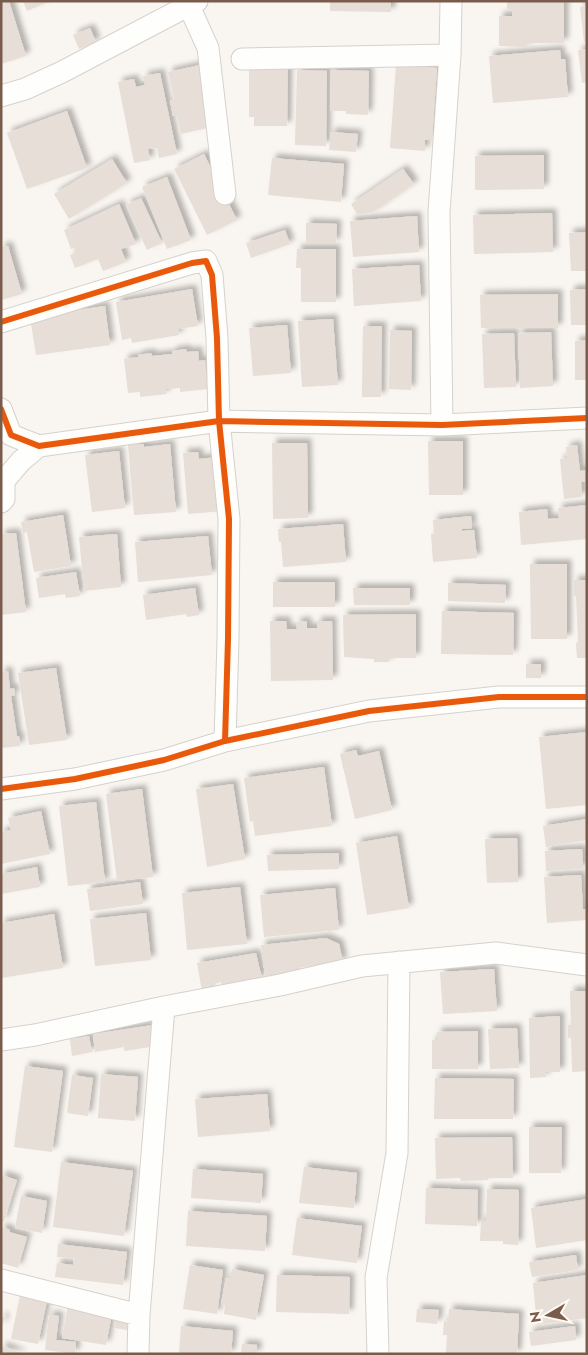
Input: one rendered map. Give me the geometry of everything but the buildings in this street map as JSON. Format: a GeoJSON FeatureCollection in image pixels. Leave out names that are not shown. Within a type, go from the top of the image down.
{"type":"FeatureCollection","features":[{"type":"Feature","properties":{"kind":"street"},"geometry":{"type":"LineString","coordinates":[[442,425],[439,212],[452,1]]}},
{"type":"Feature","properties":{"kind":"street"},"geometry":{"type":"LineString","coordinates":[[1,96],[25,89],[62,72],[193,4],[208,48],[225,194]]}},
{"type":"Feature","properties":{"kind":"street"},"geometry":{"type":"LineString","coordinates":[[242,59],[450,55]]}},
{"type":"Feature","properties":{"kind":"street"},"geometry":{"type":"LineString","coordinates":[[1,322],[206,260],[212,275],[217,338],[219,421],[229,519],[225,741]]}},
{"type":"Feature","properties":{"kind":"street"},"geometry":{"type":"LineString","coordinates":[[1,409],[11,435],[39,446],[219,421],[442,425],[587,418]]}},
{"type":"Feature","properties":{"kind":"street"},"geometry":{"type":"LineString","coordinates":[[1,502],[4,499],[4,481],[21,461],[39,446]]}},
{"type":"Feature","properties":{"kind":"street"},"geometry":{"type":"LineString","coordinates":[[1,790],[75,780],[164,760],[225,741],[369,711],[499,698],[587,697]]}},
{"type":"Feature","properties":{"kind":"street"},"geometry":{"type":"LineString","coordinates":[[1,1040],[35,1035],[164,1007],[280,985],[362,966],[496,953],[587,965]]}},
{"type":"Feature","properties":{"kind":"street"},"geometry":{"type":"LineString","coordinates":[[378,1354],[376,1278],[397,1153],[399,962]]}},
{"type":"Feature","properties":{"kind":"street"},"geometry":{"type":"LineString","coordinates":[[138,1354],[139,1314],[164,1007]]}},
{"type":"Feature","properties":{"kind":"street"},"geometry":{"type":"LineString","coordinates":[[1,1280],[139,1314]]}},
{"type":"Feature","properties":{"kind":"cycle path"},"geometry":{"type":"LineString","coordinates":[[1,322],[192,263],[206,261],[212,275],[217,338],[219,421],[229,519],[225,741]]}},
{"type":"Feature","properties":{"kind":"cycle path"},"geometry":{"type":"LineString","coordinates":[[1,409],[11,435],[39,446],[219,421],[442,425],[587,418]]}},
{"type":"Feature","properties":{"kind":"cycle path"},"geometry":{"type":"LineString","coordinates":[[1,789],[75,779],[164,760],[225,741],[369,711],[499,697],[587,697]]}}]}
